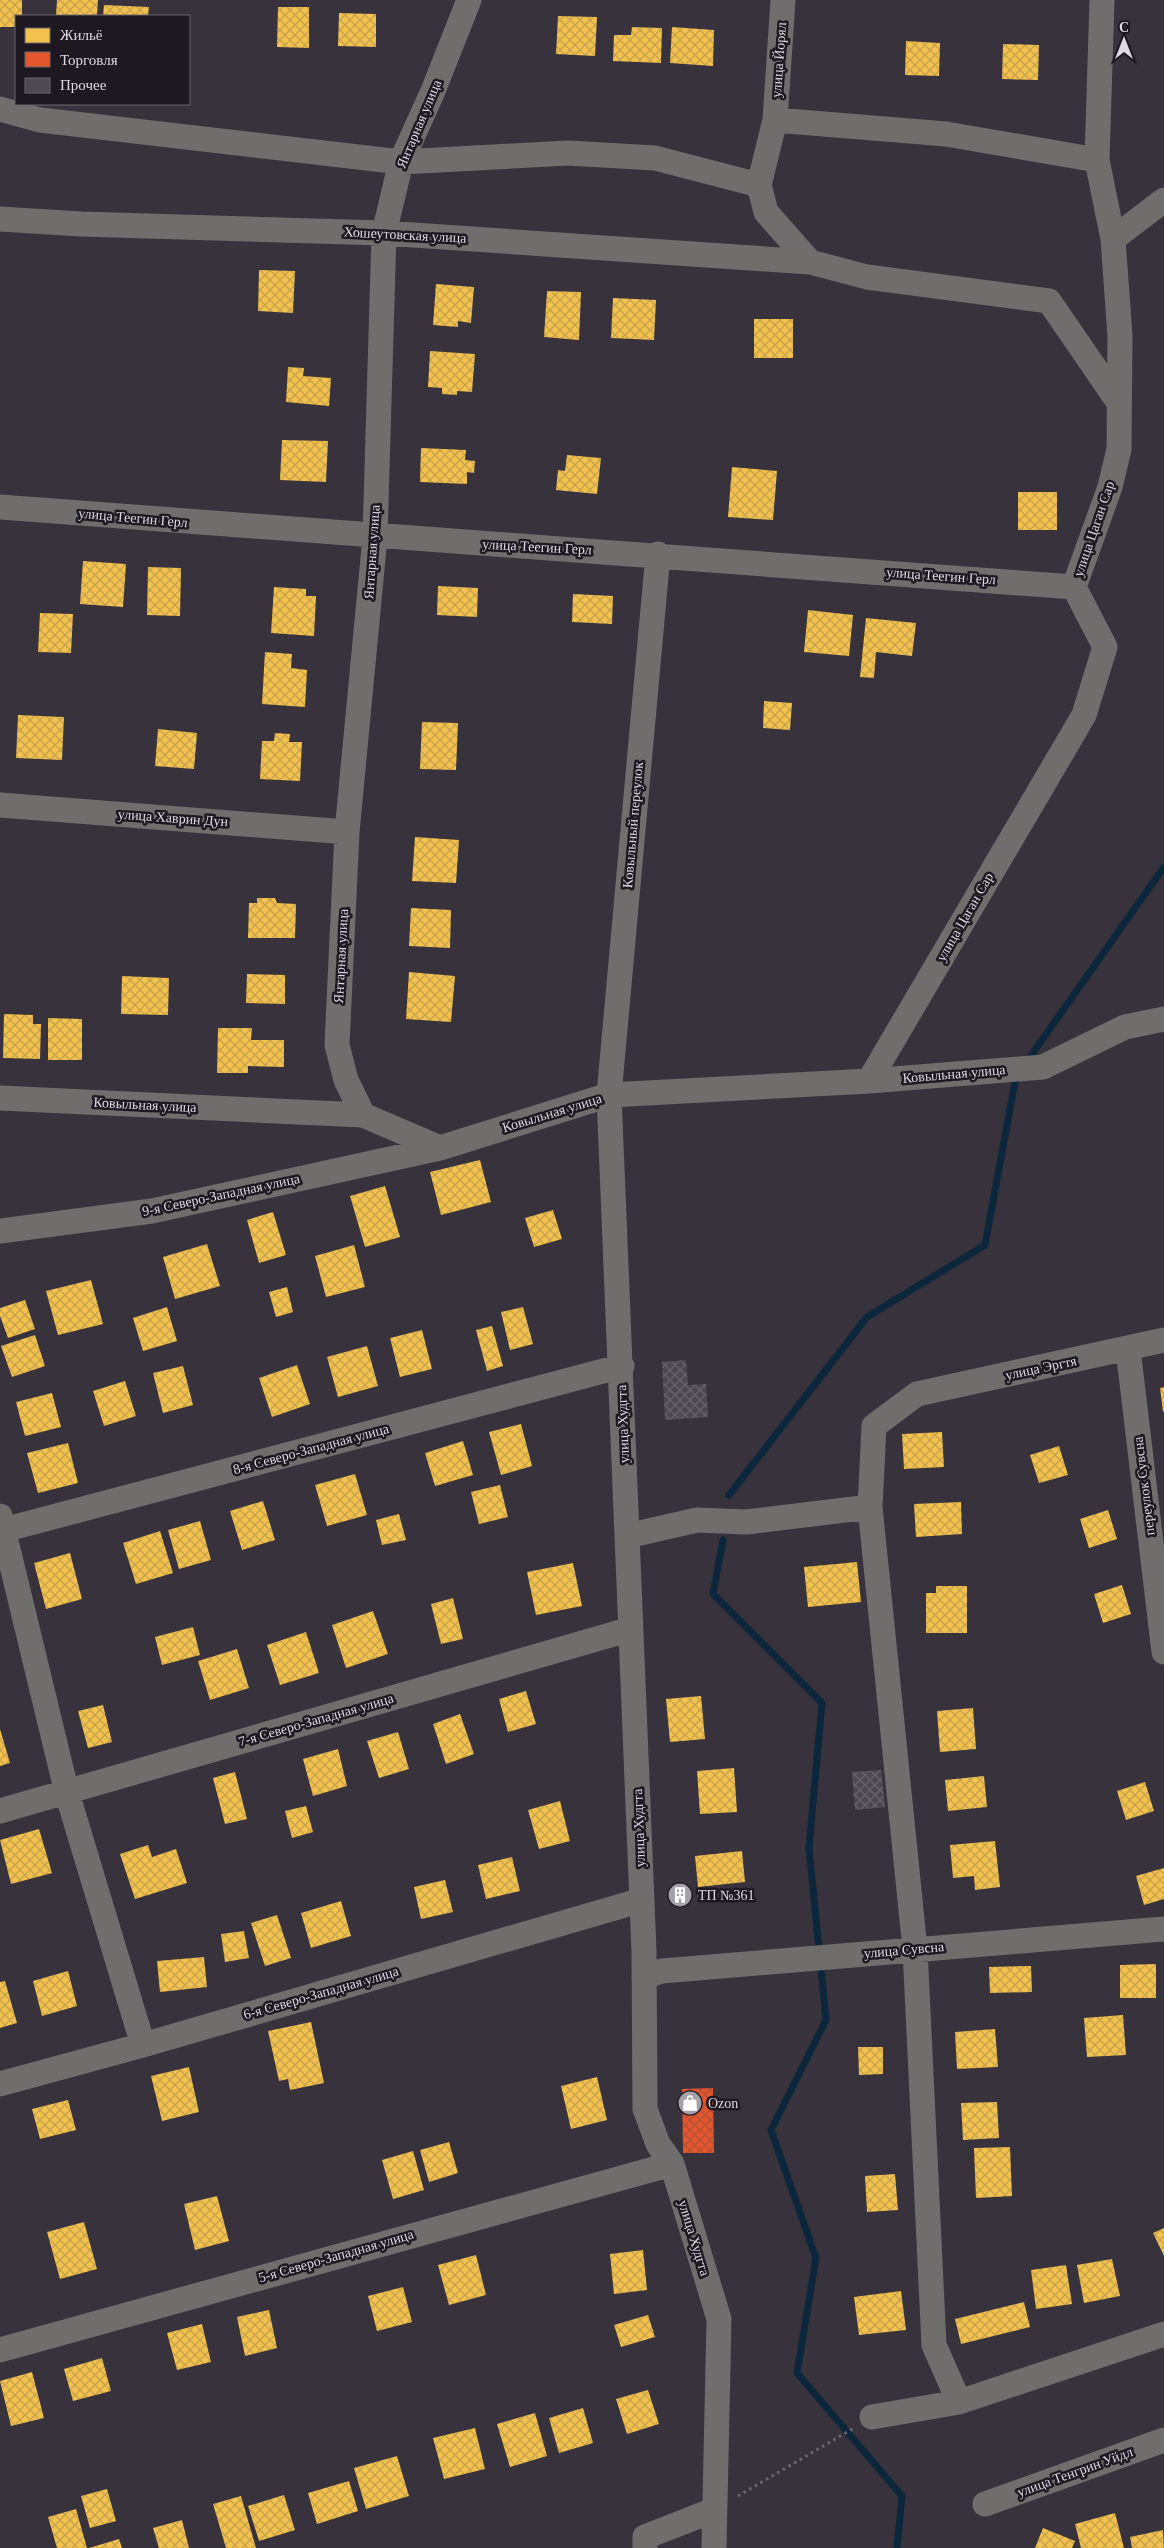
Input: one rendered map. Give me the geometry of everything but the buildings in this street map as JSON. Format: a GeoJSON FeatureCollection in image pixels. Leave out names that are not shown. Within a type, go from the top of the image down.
{"type":"FeatureCollection","features":[{"type":"Feature","properties":{"kind":"street","name":"Янтарная улица"},"geometry":{"type":"LineString","coordinates":[[363,1115],[346,1080],[337,1045],[346,832],[375,537],[384,233],[401,162],[433,91],[469,0]]}},
{"type":"Feature","properties":{"kind":"street","name":"улица Йорял"},"geometry":{"type":"LineString","coordinates":[[759,185],[775,120],[783,0]]}},
{"type":"Feature","properties":{"kind":"street","name":"улица Цаган Сар"},"geometry":{"type":"LineString","coordinates":[[869,1081],[1084,714],[1105,647],[1074,587],[1110,487],[1119,449],[1120,336],[1113,239],[1097,160],[1102,0]]}},
{"type":"Feature","properties":{"kind":"street"},"geometry":{"type":"LineString","coordinates":[[0,109],[40,120],[401,162],[568,153],[645,158],[759,185],[766,212],[810,262]]}},
{"type":"Feature","properties":{"kind":"street"},"geometry":{"type":"LineString","coordinates":[[775,120],[946,134],[1097,160]]}},
{"type":"Feature","properties":{"kind":"street"},"geometry":{"type":"LineString","coordinates":[[1113,239],[1164,200]]}},
{"type":"Feature","properties":{"kind":"street","name":"Хошеутовская улица"},"geometry":{"type":"LineString","coordinates":[[0,219],[82,224],[384,233],[810,262],[867,277],[1049,301],[1118,402]]}},
{"type":"Feature","properties":{"kind":"street","name":"улица Теегин Герл"},"geometry":{"type":"LineString","coordinates":[[0,507],[375,537],[658,554],[1074,587]]}},
{"type":"Feature","properties":{"kind":"street","name":"Ковыльный переулок"},"geometry":{"type":"LineString","coordinates":[[609,1095],[658,554]]}},
{"type":"Feature","properties":{"kind":"street","name":"улица Хаврин Дун"},"geometry":{"type":"LineString","coordinates":[[0,805],[346,832]]}},
{"type":"Feature","properties":{"kind":"street","name":"Ковыльная улица"},"geometry":{"type":"LineString","coordinates":[[0,1098],[363,1115],[440,1148],[609,1095],[869,1081],[1043,1067],[1126,1026],[1164,1019]]}},
{"type":"Feature","properties":{"kind":"street","name":"улица Худгта"},"geometry":{"type":"LineString","coordinates":[[609,1095],[622,1366],[626,1536],[642,1900],[644,2109],[658,2144],[672,2164],[719,2319],[714,2548]]}},
{"type":"Feature","properties":{"kind":"street","name":"9-я Северо-Западная улица"},"geometry":{"type":"LineString","coordinates":[[0,1231],[152,1211],[440,1148]]}},
{"type":"Feature","properties":{"kind":"street","name":"улица Эргтя"},"geometry":{"type":"LineString","coordinates":[[870,1507],[874,1426],[917,1394],[1164,1340]]}},
{"type":"Feature","properties":{"kind":"street","name":"переулок Сувсна"},"geometry":{"type":"LineString","coordinates":[[1128,1349],[1161,1609],[1164,1652]]}},
{"type":"Feature","properties":{"kind":"street","name":"8-я Северо-Западная улица"},"geometry":{"type":"LineString","coordinates":[[2,1526],[622,1366]]}},
{"type":"Feature","properties":{"kind":"street"},"geometry":{"type":"LineString","coordinates":[[626,1536],[697,1520],[746,1522],[870,1507],[915,1949],[934,2345],[959,2402]]}},
{"type":"Feature","properties":{"kind":"street"},"geometry":{"type":"LineString","coordinates":[[2,1526],[66,1792],[143,2045]]}},
{"type":"Feature","properties":{"kind":"street","name":"7-я Северо-Западная улица"},"geometry":{"type":"LineString","coordinates":[[0,1811],[631,1629]]}},
{"type":"Feature","properties":{"kind":"street","name":"6-я Северо-Западная улица"},"geometry":{"type":"LineString","coordinates":[[0,2084],[143,2045],[642,1900]]}},
{"type":"Feature","properties":{"kind":"street","name":"улица Сувсна"},"geometry":{"type":"LineString","coordinates":[[644,1977],[662,1971],[1164,1929]]}},
{"type":"Feature","properties":{"kind":"street","name":"5-я Северо-Западная улица"},"geometry":{"type":"LineString","coordinates":[[0,2350],[672,2164]]}},
{"type":"Feature","properties":{"kind":"street"},"geometry":{"type":"LineString","coordinates":[[872,2416],[959,2402],[1164,2334]]}},
{"type":"Feature","properties":{"kind":"street","name":"улица Тенгрин Уйдл"},"geometry":{"type":"LineString","coordinates":[[985,2504],[1164,2440]]}},
{"type":"Feature","properties":{"kind":"street"},"geometry":{"type":"LineString","coordinates":[[645,2548],[645,2537],[714,2510]]}},
{"type":"Feature","properties":{"kind":"path"},"geometry":{"type":"LineString","coordinates":[[714,2510],[872,2416]]}},
{"type":"Feature","properties":{"kind":"waterway"},"geometry":{"type":"LineString","coordinates":[[1030,1057],[1164,867]]}},
{"type":"Feature","properties":{"kind":"waterway"},"geometry":{"type":"LineString","coordinates":[[729,1495],[867,1317],[985,1245],[1016,1076]]}},
{"type":"Feature","properties":{"kind":"waterway"},"geometry":{"type":"LineString","coordinates":[[723,1540],[713,1594],[822,1703],[809,1848],[826,2020],[771,2130],[816,2258],[797,2373],[902,2496],[897,2548]]}},
{"type":"Feature","properties":{"kind":"place","name":"ТП №361"},"geometry":{"type":"Point","coordinates":[680,1895]}},
{"type":"Feature","properties":{"kind":"place","name":"Ozon"},"geometry":{"type":"Point","coordinates":[690,2103]}}]}
